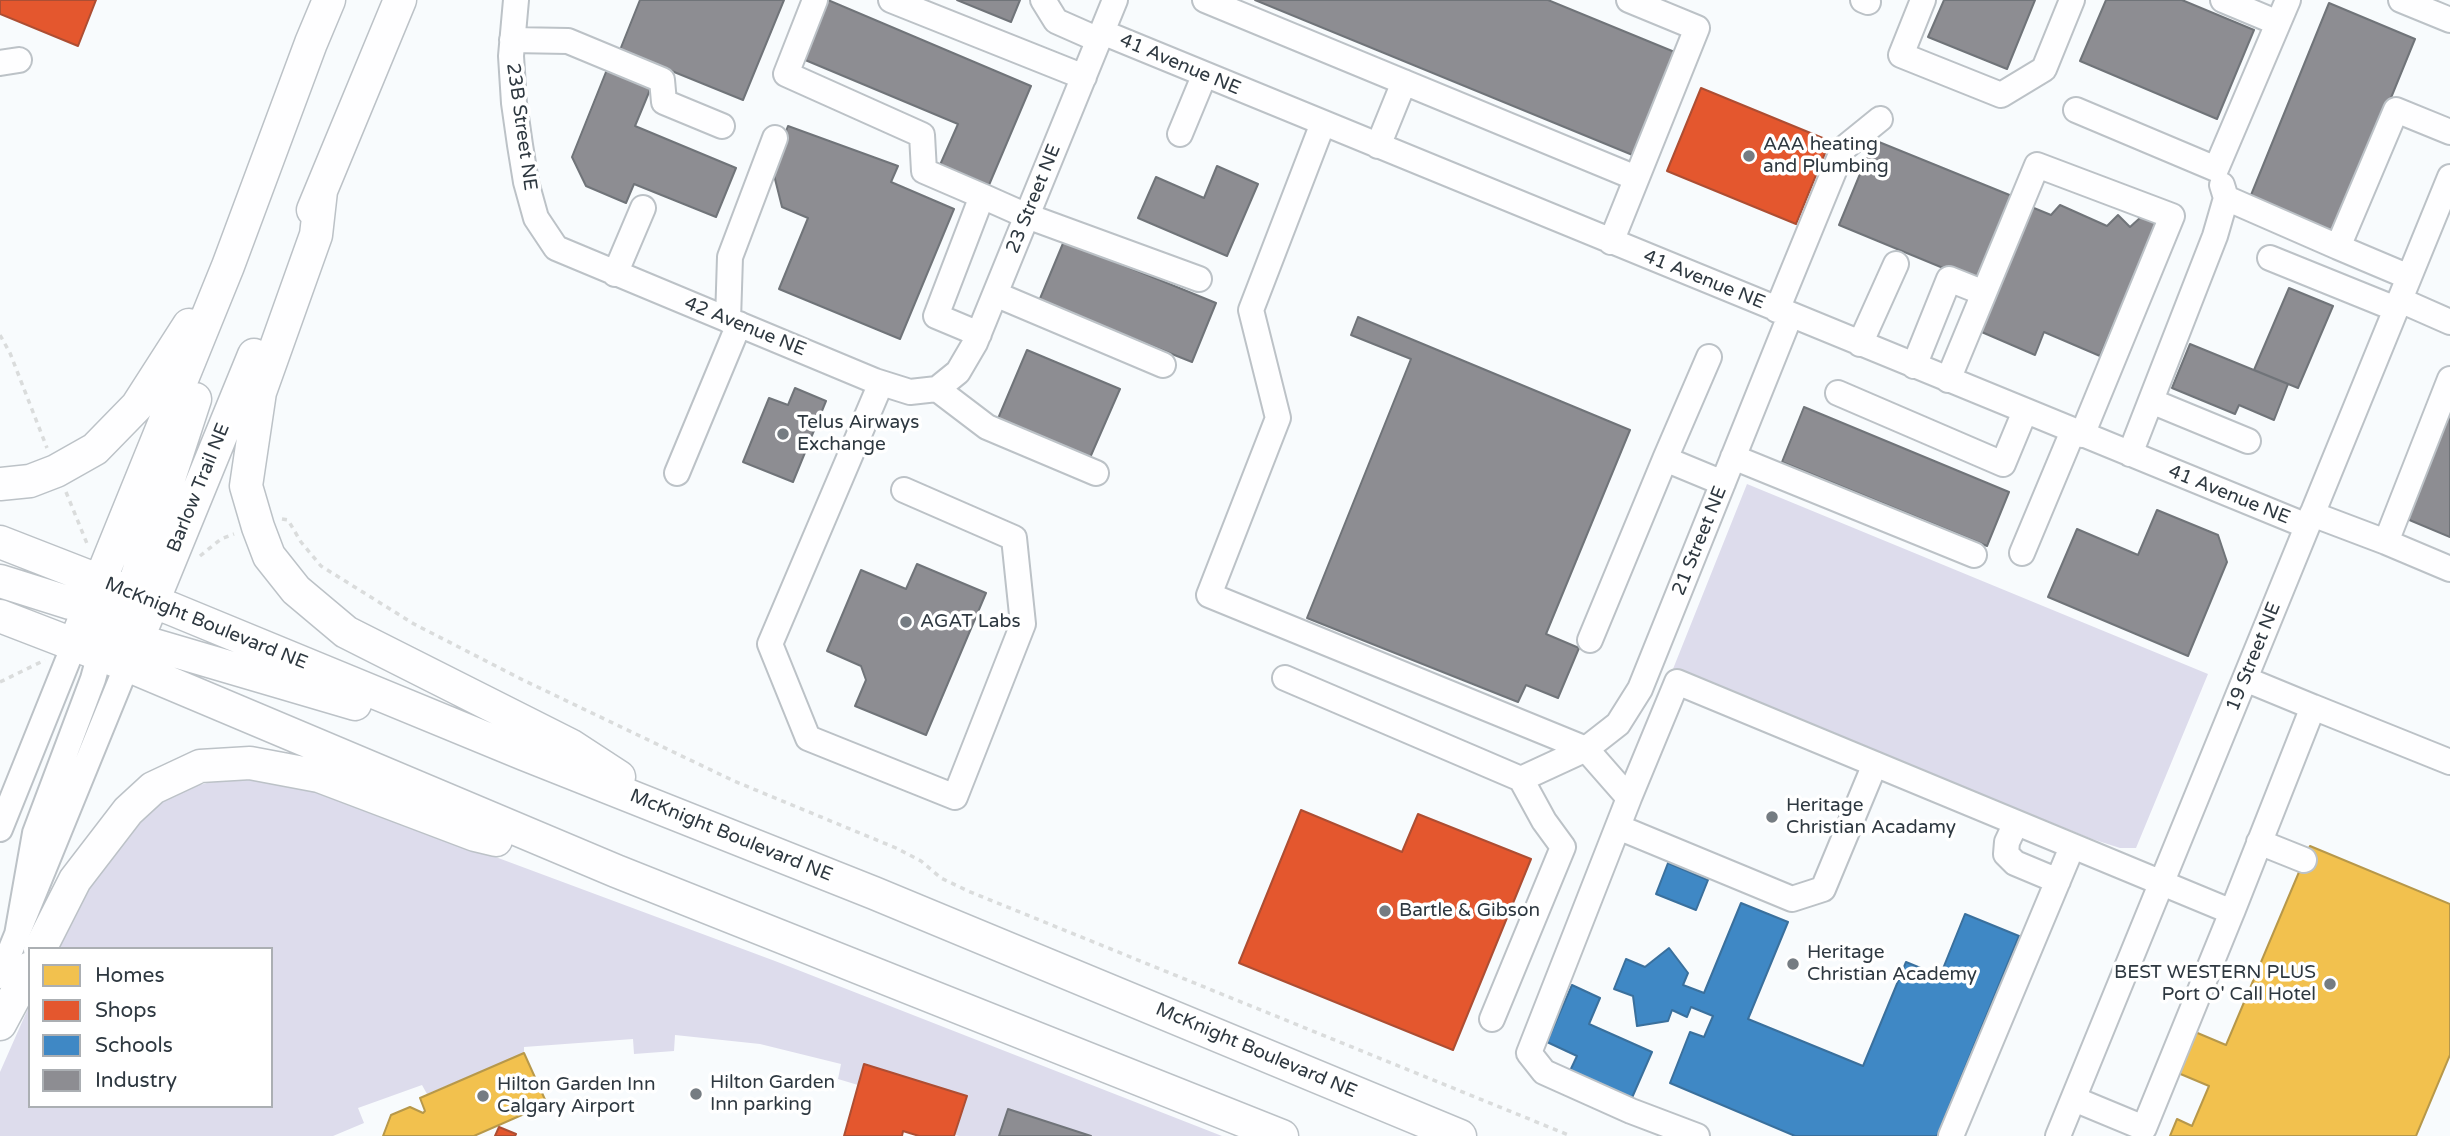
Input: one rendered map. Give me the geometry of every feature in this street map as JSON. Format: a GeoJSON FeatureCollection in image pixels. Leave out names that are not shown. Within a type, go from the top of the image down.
{"type":"FeatureCollection","features":[{"type":"Feature","properties":{"kind":"main road","name":"Barlow Trail NE"},"geometry":{"type":"LineString","coordinates":[[112,617],[228,266],[329,0]]}},
{"type":"Feature","properties":{"kind":"main road","name":"Barlow Trail NE"},"geometry":{"type":"LineString","coordinates":[[112,617],[321,191],[400,0]]}},
{"type":"Feature","properties":{"kind":"main road"},"geometry":{"type":"LineString","coordinates":[[321,191],[316,235],[260,392],[246,486],[269,556],[296,590],[346,632],[570,745],[673,812]]}},
{"type":"Feature","properties":{"kind":"main road"},"geometry":{"type":"LineString","coordinates":[[0,484],[30,481],[56,471],[95,449],[138,406],[228,266]]}},
{"type":"Feature","properties":{"kind":"main road","name":"McKnight Boulevard NE"},"geometry":{"type":"LineString","coordinates":[[0,542],[112,617],[616,871],[1282,1136]]}},
{"type":"Feature","properties":{"kind":"main road"},"geometry":{"type":"LineString","coordinates":[[0,581],[112,617]]}},
{"type":"Feature","properties":{"kind":"main road","name":"McKnight Boulevard NE"},"geometry":{"type":"LineString","coordinates":[[0,616],[112,617],[524,754],[673,812],[1460,1136]]}},
{"type":"Feature","properties":{"kind":"main road"},"geometry":{"type":"LineString","coordinates":[[28,942],[128,811],[153,788],[200,766],[250,763],[319,776],[475,835],[616,871]]}},
{"type":"Feature","properties":{"kind":"main road"},"geometry":{"type":"LineString","coordinates":[[0,1024],[28,972]]}},
{"type":"Feature","properties":{"kind":"street","name":"23B Street NE"},"geometry":{"type":"LineString","coordinates":[[516,0],[512,40],[514,103],[526,182],[537,218],[556,248]]}},
{"type":"Feature","properties":{"kind":"street"},"geometry":{"type":"LineString","coordinates":[[815,0],[786,74],[922,135],[924,172],[1027,216],[1199,279]]}},
{"type":"Feature","properties":{"kind":"street"},"geometry":{"type":"LineString","coordinates":[[891,0],[1084,77]]}},
{"type":"Feature","properties":{"kind":"street","name":"41 Avenue NE"},"geometry":{"type":"LineString","coordinates":[[1044,0],[1056,21],[1323,123],[2130,454],[2310,520],[2386,542],[2450,569]]}},
{"type":"Feature","properties":{"kind":"street","name":"23 Street NE"},"geometry":{"type":"LineString","coordinates":[[937,389],[958,372],[979,334],[1115,0]]}},
{"type":"Feature","properties":{"kind":"street"},"geometry":{"type":"LineString","coordinates":[[1205,0],[1636,178]]}},
{"type":"Feature","properties":{"kind":"street"},"geometry":{"type":"LineString","coordinates":[[1611,242],[1697,28],[1629,0]]}},
{"type":"Feature","properties":{"kind":"street"},"geometry":{"type":"LineString","coordinates":[[1923,0],[1901,55],[2001,95],[2044,69],[2072,0]]}},
{"type":"Feature","properties":{"kind":"street"},"geometry":{"type":"LineString","coordinates":[[2222,0],[2278,23]]}},
{"type":"Feature","properties":{"kind":"street"},"geometry":{"type":"LineString","coordinates":[[2130,454],[2215,236],[2226,198],[2216,169],[2288,0]]}},
{"type":"Feature","properties":{"kind":"street"},"geometry":{"type":"LineString","coordinates":[[2409,2],[2450,20]]}},
{"type":"Feature","properties":{"kind":"street"},"geometry":{"type":"LineString","coordinates":[[512,40],[568,41],[662,80],[664,102],[722,125]]}},
{"type":"Feature","properties":{"kind":"street"},"geometry":{"type":"LineString","coordinates":[[1180,134],[1205,76]]}},
{"type":"Feature","properties":{"kind":"street"},"geometry":{"type":"LineString","coordinates":[[1378,146],[1404,82]]}},
{"type":"Feature","properties":{"kind":"street"},"geometry":{"type":"LineString","coordinates":[[2076,110],[2216,169]]}},
{"type":"Feature","properties":{"kind":"street"},"geometry":{"type":"LineString","coordinates":[[2338,247],[2396,110],[2450,132]]}},
{"type":"Feature","properties":{"kind":"street","name":"21 Street NE"},"geometry":{"type":"LineString","coordinates":[[1521,779],[1586,749],[1618,724],[1640,689],[1733,457],[1843,149],[1880,119]]}},
{"type":"Feature","properties":{"kind":"street"},"geometry":{"type":"LineString","coordinates":[[1323,123],[1251,310],[1278,418],[1209,595],[1586,749],[1629,797]]}},
{"type":"Feature","properties":{"kind":"street"},"geometry":{"type":"LineString","coordinates":[[677,473],[733,322],[730,257],[775,138]]}},
{"type":"Feature","properties":{"kind":"street"},"geometry":{"type":"LineString","coordinates":[[1948,380],[2037,165],[2172,216],[2078,433],[2022,553]]}},
{"type":"Feature","properties":{"kind":"street","name":"19 Street NE"},"geometry":{"type":"LineString","coordinates":[[2058,1136],[2450,177]]}},
{"type":"Feature","properties":{"kind":"street"},"geometry":{"type":"LineString","coordinates":[[979,334],[936,316],[982,196]]}},
{"type":"Feature","properties":{"kind":"street"},"geometry":{"type":"LineString","coordinates":[[2226,198],[2409,278]]}},
{"type":"Feature","properties":{"kind":"street"},"geometry":{"type":"LineString","coordinates":[[615,274],[643,208]]}},
{"type":"Feature","properties":{"kind":"street","name":"42 Avenue NE"},"geometry":{"type":"LineString","coordinates":[[556,248],[881,383],[910,392],[937,389]]}},
{"type":"Feature","properties":{"kind":"street"},"geometry":{"type":"LineString","coordinates":[[2270,258],[2450,321]]}},
{"type":"Feature","properties":{"kind":"street"},"geometry":{"type":"LineString","coordinates":[[1860,344],[1896,264]]}},
{"type":"Feature","properties":{"kind":"street"},"geometry":{"type":"LineString","coordinates":[[1914,366],[1949,279],[1984,293]]}},
{"type":"Feature","properties":{"kind":"street"},"geometry":{"type":"LineString","coordinates":[[995,294],[1163,365]]}},
{"type":"Feature","properties":{"kind":"street"},"geometry":{"type":"LineString","coordinates":[[1590,640],[1709,357]]}},
{"type":"Feature","properties":{"kind":"street"},"geometry":{"type":"LineString","coordinates":[[2386,542],[2450,379]]}},
{"type":"Feature","properties":{"kind":"street"},"geometry":{"type":"LineString","coordinates":[[881,383],[769,644],[808,738],[955,797],[1023,624],[1014,538],[904,490]]}},
{"type":"Feature","properties":{"kind":"street"},"geometry":{"type":"LineString","coordinates":[[937,389],[987,427],[1096,473]]}},
{"type":"Feature","properties":{"kind":"street"},"geometry":{"type":"LineString","coordinates":[[1838,393],[2003,464],[2025,411]]}},
{"type":"Feature","properties":{"kind":"street"},"geometry":{"type":"LineString","coordinates":[[2151,401],[2248,441]]}},
{"type":"Feature","properties":{"kind":"street"},"geometry":{"type":"LineString","coordinates":[[1733,457],[1974,555]]}},
{"type":"Feature","properties":{"kind":"street"},"geometry":{"type":"LineString","coordinates":[[1665,460],[1723,483]]}},
{"type":"Feature","properties":{"kind":"street","name":"Barlow Trail NE"},"geometry":{"type":"LineString","coordinates":[[0,829],[112,617]]}},
{"type":"Feature","properties":{"kind":"street","name":"Barlow Trail NE"},"geometry":{"type":"LineString","coordinates":[[0,976],[28,942],[112,617]]}},
{"type":"Feature","properties":{"kind":"street"},"geometry":{"type":"LineString","coordinates":[[1649,668],[1676,682],[2232,912]]}},
{"type":"Feature","properties":{"kind":"street"},"geometry":{"type":"LineString","coordinates":[[1285,678],[1521,779],[1544,821],[1563,847],[1492,1018]]}},
{"type":"Feature","properties":{"kind":"street"},"geometry":{"type":"LineString","coordinates":[[2245,679],[2450,762]]}},
{"type":"Feature","properties":{"kind":"street"},"geometry":{"type":"LineString","coordinates":[[1676,682],[1529,1053],[1544,1072],[1631,1111],[1697,1136]]}},
{"type":"Feature","properties":{"kind":"street"},"geometry":{"type":"LineString","coordinates":[[2074,1099],[2144,1128],[2313,706]]}},
{"type":"Feature","properties":{"kind":"street"},"geometry":{"type":"LineString","coordinates":[[1618,827],[1792,899],[1823,889],[1875,764]]}},
{"type":"Feature","properties":{"kind":"street"},"geometry":{"type":"LineString","coordinates":[[2016,823],[2007,842],[2006,854],[2015,863],[2058,881]]}},
{"type":"Feature","properties":{"kind":"street"},"geometry":{"type":"LineString","coordinates":[[2259,842],[2304,860]]}},
{"type":"Feature","properties":{"kind":"street"},"geometry":{"type":"LineString","coordinates":[[1951,1136],[2073,847]]}},
{"type":"Feature","properties":{"kind":"path"},"geometry":{"type":"LineString","coordinates":[[0,335],[10,353],[50,457]]}},
{"type":"Feature","properties":{"kind":"path"},"geometry":{"type":"LineString","coordinates":[[65,491],[112,617]]}},
{"type":"Feature","properties":{"kind":"path"},"geometry":{"type":"LineString","coordinates":[[275,521],[283,518],[288,520],[301,542],[321,566],[414,624],[523,680],[721,775],[897,848],[921,861],[941,878],[968,891],[1571,1136]]}},
{"type":"Feature","properties":{"kind":"path"},"geometry":{"type":"LineString","coordinates":[[197,561],[203,552],[221,539],[234,534]]}},
{"type":"Feature","properties":{"kind":"path"},"geometry":{"type":"LineString","coordinates":[[0,682],[46,660]]}},
{"type":"Feature","properties":{"kind":"shaded area"},"geometry":{"type":"Polygon","coordinates":[[[1747,484],[2208,674],[2136,848],[2120,848],[2092,839],[1673,669],[1747,484]]]}},
{"type":"Feature","properties":{"kind":"shaded area"},"geometry":{"type":"Polygon","coordinates":[[[218,780],[269,780],[329,795],[775,961],[1222,1136],[1091,1136],[1008,1109],[999,1136],[959,1136],[955,1135],[967,1096],[865,1064],[858,1085],[838,1079],[841,1064],[760,1044],[675,1035],[674,1051],[634,1054],[633,1039],[524,1047],[524,1053],[427,1094],[422,1085],[358,1108],[364,1123],[333,1136],[0,1136],[0,1072],[28,1009],[28,1108],[273,1108],[273,947],[57,947],[98,868],[132,823],[174,792],[218,780]]]}},
{"type":"Feature","properties":{"kind":"building: Homes"},"geometry":{"type":"Polygon","coordinates":[[[2310,846],[2450,904],[2450,1055],[2416,1136],[2170,1136],[2177,1119],[2192,1126],[2209,1086],[2171,1070],[2188,1029],[2226,1045],[2310,846]]]}},
{"type":"Feature","properties":{"kind":"building: Homes","name":"Hilton Garden Inn Calgary Airport"},"geometry":{"type":"Polygon","coordinates":[[[524,1053],[547,1104],[474,1136],[383,1136],[391,1115],[410,1107],[423,1113],[425,1111],[420,1098],[524,1053]]]}},
{"type":"Feature","properties":{"kind":"building: Shops"},"geometry":{"type":"Polygon","coordinates":[[[0,0],[96,0],[78,46],[0,14],[0,0]]]}},
{"type":"Feature","properties":{"kind":"building: Shops","name":"AAA heating and Plumbing"},"geometry":{"type":"Polygon","coordinates":[[[1701,88],[1830,141],[1796,224],[1667,171],[1701,88]]]}},
{"type":"Feature","properties":{"kind":"building: Shops","name":"Bartle & Gibson"},"geometry":{"type":"Polygon","coordinates":[[[1301,810],[1402,852],[1418,814],[1531,859],[1453,1050],[1239,963],[1301,810]]]}},
{"type":"Feature","properties":{"kind":"building: Shops"},"geometry":{"type":"Polygon","coordinates":[[[864,1064],[967,1096],[954,1136],[919,1136],[903,1131],[902,1136],[844,1136],[864,1064]]]}},
{"type":"Feature","properties":{"kind":"building: Shops"},"geometry":{"type":"Polygon","coordinates":[[[499,1127],[516,1134],[495,1136],[499,1127]]]}},
{"type":"Feature","properties":{"kind":"building: Schools"},"geometry":{"type":"Polygon","coordinates":[[[1668,863],[1708,880],[1696,910],[1656,894],[1668,863]]]}},
{"type":"Feature","properties":{"kind":"building: Schools"},"geometry":{"type":"Polygon","coordinates":[[[1741,903],[1788,922],[1748,1019],[1863,1066],[1906,962],[1940,976],[1965,914],[2019,936],[1937,1136],[1795,1136],[1670,1083],[1690,1032],[1704,1037],[1713,1016],[1691,1007],[1687,1017],[1672,1010],[1668,1021],[1637,1026],[1633,996],[1614,989],[1626,959],[1645,967],[1669,948],[1688,973],[1683,985],[1704,993],[1741,903]]]}},
{"type":"Feature","properties":{"kind":"building: Schools"},"geometry":{"type":"Polygon","coordinates":[[[1572,985],[1600,998],[1589,1024],[1652,1052],[1631,1100],[1569,1073],[1577,1056],[1547,1042],[1572,985]]]}},
{"type":"Feature","properties":{"kind":"building: Industry"},"geometry":{"type":"Polygon","coordinates":[[[640,0],[784,0],[743,100],[620,50],[640,0]]]}},
{"type":"Feature","properties":{"kind":"building: Industry"},"geometry":{"type":"Polygon","coordinates":[[[822,0],[828,0],[1031,86],[989,185],[940,165],[958,124],[798,57],[822,0]]]}},
{"type":"Feature","properties":{"kind":"building: Industry"},"geometry":{"type":"Polygon","coordinates":[[[957,0],[1020,0],[1011,22],[957,0]]]}},
{"type":"Feature","properties":{"kind":"building: Industry"},"geometry":{"type":"Polygon","coordinates":[[[1255,0],[1548,0],[1677,53],[1635,156],[1255,0]]]}},
{"type":"Feature","properties":{"kind":"building: Industry"},"geometry":{"type":"Polygon","coordinates":[[[1944,0],[2035,0],[2007,69],[1928,37],[1944,0]]]}},
{"type":"Feature","properties":{"kind":"building: Industry"},"geometry":{"type":"Polygon","coordinates":[[[2106,0],[2182,0],[2254,30],[2217,119],[2080,61],[2106,0]]]}},
{"type":"Feature","properties":{"kind":"building: Industry"},"geometry":{"type":"Polygon","coordinates":[[[2329,3],[2415,39],[2335,235],[2249,200],[2329,3]]]}},
{"type":"Feature","properties":{"kind":"building: Industry"},"geometry":{"type":"Polygon","coordinates":[[[608,67],[652,85],[635,126],[736,168],[716,217],[634,184],[626,203],[586,186],[572,157],[608,67]]]}},
{"type":"Feature","properties":{"kind":"building: Industry"},"geometry":{"type":"Polygon","coordinates":[[[788,126],[898,166],[891,182],[954,209],[900,339],[779,289],[808,218],[782,207],[772,167],[788,126]]]}},
{"type":"Feature","properties":{"kind":"building: Industry"},"geometry":{"type":"Polygon","coordinates":[[[1874,140],[2012,196],[1977,282],[1839,225],[1874,140]]]}},
{"type":"Feature","properties":{"kind":"building: Industry"},"geometry":{"type":"Polygon","coordinates":[[[1217,166],[1258,184],[1227,256],[1138,218],[1156,177],[1204,198],[1217,166]]]}},
{"type":"Feature","properties":{"kind":"building: Industry"},"geometry":{"type":"Polygon","coordinates":[[[2060,205],[2107,226],[2118,215],[2130,227],[2141,217],[2157,224],[2100,356],[2044,332],[2035,355],[1977,330],[2029,206],[2051,215],[2060,205]]]}},
{"type":"Feature","properties":{"kind":"building: Industry"},"geometry":{"type":"Polygon","coordinates":[[[1064,241],[1216,303],[1192,362],[1039,301],[1064,241]]]}},
{"type":"Feature","properties":{"kind":"building: Industry"},"geometry":{"type":"Polygon","coordinates":[[[2289,288],[2333,306],[2298,388],[2254,370],[2289,288]]]}},
{"type":"Feature","properties":{"kind":"building: Industry"},"geometry":{"type":"Polygon","coordinates":[[[1358,317],[1630,430],[1546,634],[1579,648],[1558,698],[1526,685],[1518,702],[1307,618],[1411,359],[1351,335],[1358,317]]]}},
{"type":"Feature","properties":{"kind":"building: Industry"},"geometry":{"type":"Polygon","coordinates":[[[2190,344],[2288,384],[2274,420],[2239,405],[2235,414],[2172,388],[2190,344]]]}},
{"type":"Feature","properties":{"kind":"building: Industry"},"geometry":{"type":"Polygon","coordinates":[[[1027,350],[1120,389],[1089,460],[997,421],[1027,350]]]}},
{"type":"Feature","properties":{"kind":"building: Industry","name":"Telus Airways Exchange"},"geometry":{"type":"Polygon","coordinates":[[[795,388],[826,401],[793,482],[743,462],[769,398],[788,405],[795,388]]]}},
{"type":"Feature","properties":{"kind":"building: Industry"},"geometry":{"type":"Polygon","coordinates":[[[1804,407],[2009,492],[1987,546],[1782,462],[1804,407]]]}},
{"type":"Feature","properties":{"kind":"building: Industry"},"geometry":{"type":"Polygon","coordinates":[[[2450,415],[2450,537],[2407,519],[2450,415]]]}},
{"type":"Feature","properties":{"kind":"building: Industry"},"geometry":{"type":"Polygon","coordinates":[[[2157,510],[2218,535],[2227,562],[2188,656],[2048,597],[2077,529],[2138,555],[2157,510]]]}},
{"type":"Feature","properties":{"kind":"building: Industry","name":"AGAT Labs"},"geometry":{"type":"Polygon","coordinates":[[[917,564],[986,593],[926,735],[855,706],[866,680],[861,666],[827,651],[861,570],[906,589],[917,564]]]}},
{"type":"Feature","properties":{"kind":"building: Industry"},"geometry":{"type":"Polygon","coordinates":[[[1008,1109],[1091,1136],[999,1136],[1008,1109]]]}},
{"type":"Feature","properties":{"kind":"place","name":"AAA heating and Plumbing"},"geometry":{"type":"Point","coordinates":[1749,156]}},
{"type":"Feature","properties":{"kind":"place","name":"Telus Airways Exchange"},"geometry":{"type":"Point","coordinates":[783,434]}},
{"type":"Feature","properties":{"kind":"place","name":"AGAT Labs"},"geometry":{"type":"Point","coordinates":[906,622]}},
{"type":"Feature","properties":{"kind":"place","name":"Heritage Christian Acadamy"},"geometry":{"type":"Point","coordinates":[1772,817]}},
{"type":"Feature","properties":{"kind":"place","name":"Bartle & Gibson"},"geometry":{"type":"Point","coordinates":[1385,911]}},
{"type":"Feature","properties":{"kind":"place","name":"Heritage Christian Academy"},"geometry":{"type":"Point","coordinates":[1793,964]}},
{"type":"Feature","properties":{"kind":"place","name":"BEST WESTERN PLUS Port O' Call Hotel"},"geometry":{"type":"Point","coordinates":[2330,984]}},
{"type":"Feature","properties":{"kind":"place","name":"Hilton Garden Inn parking"},"geometry":{"type":"Point","coordinates":[696,1094]}},
{"type":"Feature","properties":{"kind":"place","name":"Hilton Garden Inn Calgary Airport"},"geometry":{"type":"Point","coordinates":[483,1096]}}]}
